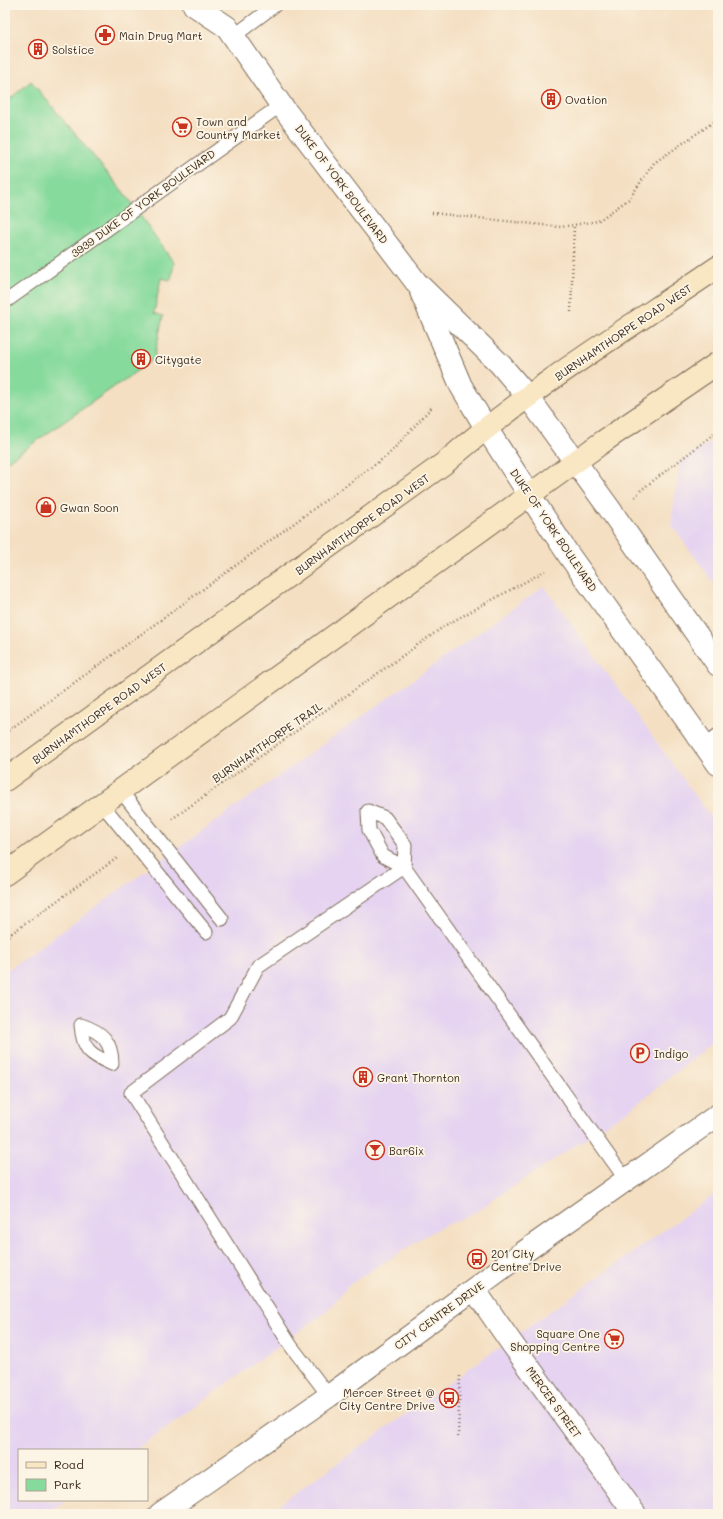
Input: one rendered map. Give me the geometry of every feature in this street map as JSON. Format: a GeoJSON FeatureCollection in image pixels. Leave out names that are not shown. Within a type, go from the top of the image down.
{"type":"FeatureCollection","features":[{"type":"Feature","properties":{"kind":"main road","name":"BURNHAMTHORPE ROAD WEST"},"geometry":{"type":"LineString","coordinates":[[5,780],[446,462],[486,428],[528,397],[718,267]]}},
{"type":"Feature","properties":{"kind":"main road"},"geometry":{"type":"LineString","coordinates":[[5,874],[101,803],[530,494],[718,363]]}},
{"type":"Feature","properties":{"kind":"street","name":"DUKE OF YORK BOULEVARD"},"geometry":{"type":"LineString","coordinates":[[194,5],[230,32]]}},
{"type":"Feature","properties":{"kind":"street","name":"DUKE OF YORK BOULEVARD"},"geometry":{"type":"LineString","coordinates":[[221,5],[230,32],[281,105],[416,282],[500,364],[528,397],[576,462],[718,665]]}},
{"type":"Feature","properties":{"kind":"street","name":"DUKE OF YORK BOULEVARD"},"geometry":{"type":"LineString","coordinates":[[416,282],[461,386],[486,428],[568,554],[711,740],[718,764]]}},
{"type":"Feature","properties":{"kind":"street","name":"CITY CENTRE DRIVE"},"geometry":{"type":"LineString","coordinates":[[160,1514],[329,1396],[517,1257],[718,1115]]}},
{"type":"Feature","properties":{"kind":"street","name":"MERCER STREET"},"geometry":{"type":"LineString","coordinates":[[474,1289],[635,1514]]}},
{"type":"Feature","properties":{"kind":"lane"},"geometry":{"type":"LineString","coordinates":[[230,32],[275,5]]}},
{"type":"Feature","properties":{"kind":"lane","name":"3939 DUKE OF YORK BOULEVARD"},"geometry":{"type":"LineString","coordinates":[[5,302],[281,105]]}},
{"type":"Feature","properties":{"kind":"lane"},"geometry":{"type":"LineString","coordinates":[[120,790],[222,919]]}},
{"type":"Feature","properties":{"kind":"lane"},"geometry":{"type":"LineString","coordinates":[[101,803],[206,932]]}},
{"type":"Feature","properties":{"kind":"lane"},"geometry":{"type":"LineString","coordinates":[[329,1396],[291,1346],[131,1093],[230,1018],[258,966],[404,867],[626,1180]]}},
{"type":"Feature","properties":{"kind":"path"},"geometry":{"type":"LineString","coordinates":[[432,213],[562,227],[598,221],[629,199],[654,163],[718,119]]}},
{"type":"Feature","properties":{"kind":"path"},"geometry":{"type":"LineString","coordinates":[[571,312],[574,225]]}},
{"type":"Feature","properties":{"kind":"path"},"geometry":{"type":"LineString","coordinates":[[5,733],[388,455],[432,407]]}},
{"type":"Feature","properties":{"kind":"path"},"geometry":{"type":"LineString","coordinates":[[636,496],[641,490],[718,431]]}},
{"type":"Feature","properties":{"kind":"path","name":"BURNHAMTHORPE TRAIL"},"geometry":{"type":"LineString","coordinates":[[154,832],[446,625],[546,571]]}},
{"type":"Feature","properties":{"kind":"path"},"geometry":{"type":"LineString","coordinates":[[5,938],[136,845]]}},
{"type":"Feature","properties":{"kind":"path"},"geometry":{"type":"LineString","coordinates":[[458,1437],[460,1375]]}},
{"type":"Feature","properties":{"kind":"shaded area"},"geometry":{"type":"Polygon","coordinates":[[[718,437],[718,589],[671,524],[680,462],[718,437]]]}},
{"type":"Feature","properties":{"kind":"shaded area"},"geometry":{"type":"Polygon","coordinates":[[[544,586],[718,827],[718,1039],[629,1110],[469,1216],[438,1228],[349,1285],[326,1312],[136,1449],[18,1449],[18,1501],[65,1501],[46,1514],[5,1514],[5,972],[544,586]]]}},
{"type":"Feature","properties":{"kind":"shaded area","name":"Square One Shopping Centre"},"geometry":{"type":"Polygon","coordinates":[[[718,1192],[718,1514],[267,1514],[442,1388],[718,1192]]]}},
{"type":"Feature","properties":{"kind":"green space"},"geometry":{"type":"Polygon","coordinates":[[[31,81],[125,194],[174,263],[171,280],[161,278],[154,313],[163,316],[154,359],[5,463],[5,103],[31,81]]]}},
{"type":"Feature","properties":{"kind":"place","name":"Main Drug Mart"},"geometry":{"type":"Point","coordinates":[105,35]}},
{"type":"Feature","properties":{"kind":"place","name":"Solstice"},"geometry":{"type":"Point","coordinates":[38,49]}},
{"type":"Feature","properties":{"kind":"place","name":"Ovation"},"geometry":{"type":"Point","coordinates":[551,99]}},
{"type":"Feature","properties":{"kind":"place","name":"Town and Country Market"},"geometry":{"type":"Point","coordinates":[182,127]}},
{"type":"Feature","properties":{"kind":"place","name":"Citygate"},"geometry":{"type":"Point","coordinates":[141,359]}},
{"type":"Feature","properties":{"kind":"place","name":"Gwan Soon"},"geometry":{"type":"Point","coordinates":[46,507]}},
{"type":"Feature","properties":{"kind":"place","name":"Indigo"},"geometry":{"type":"Point","coordinates":[640,1053]}},
{"type":"Feature","properties":{"kind":"place","name":"Grant Thornton"},"geometry":{"type":"Point","coordinates":[363,1077]}},
{"type":"Feature","properties":{"kind":"place","name":"Bar6ix"},"geometry":{"type":"Point","coordinates":[375,1150]}},
{"type":"Feature","properties":{"kind":"place","name":"201 City Centre Drive"},"geometry":{"type":"Point","coordinates":[477,1259]}},
{"type":"Feature","properties":{"kind":"place","name":"Square One Shopping Centre"},"geometry":{"type":"Point","coordinates":[614,1339]}},
{"type":"Feature","properties":{"kind":"place","name":"Mercer Street @ City Centre Drive"},"geometry":{"type":"Point","coordinates":[449,1398]}}]}
